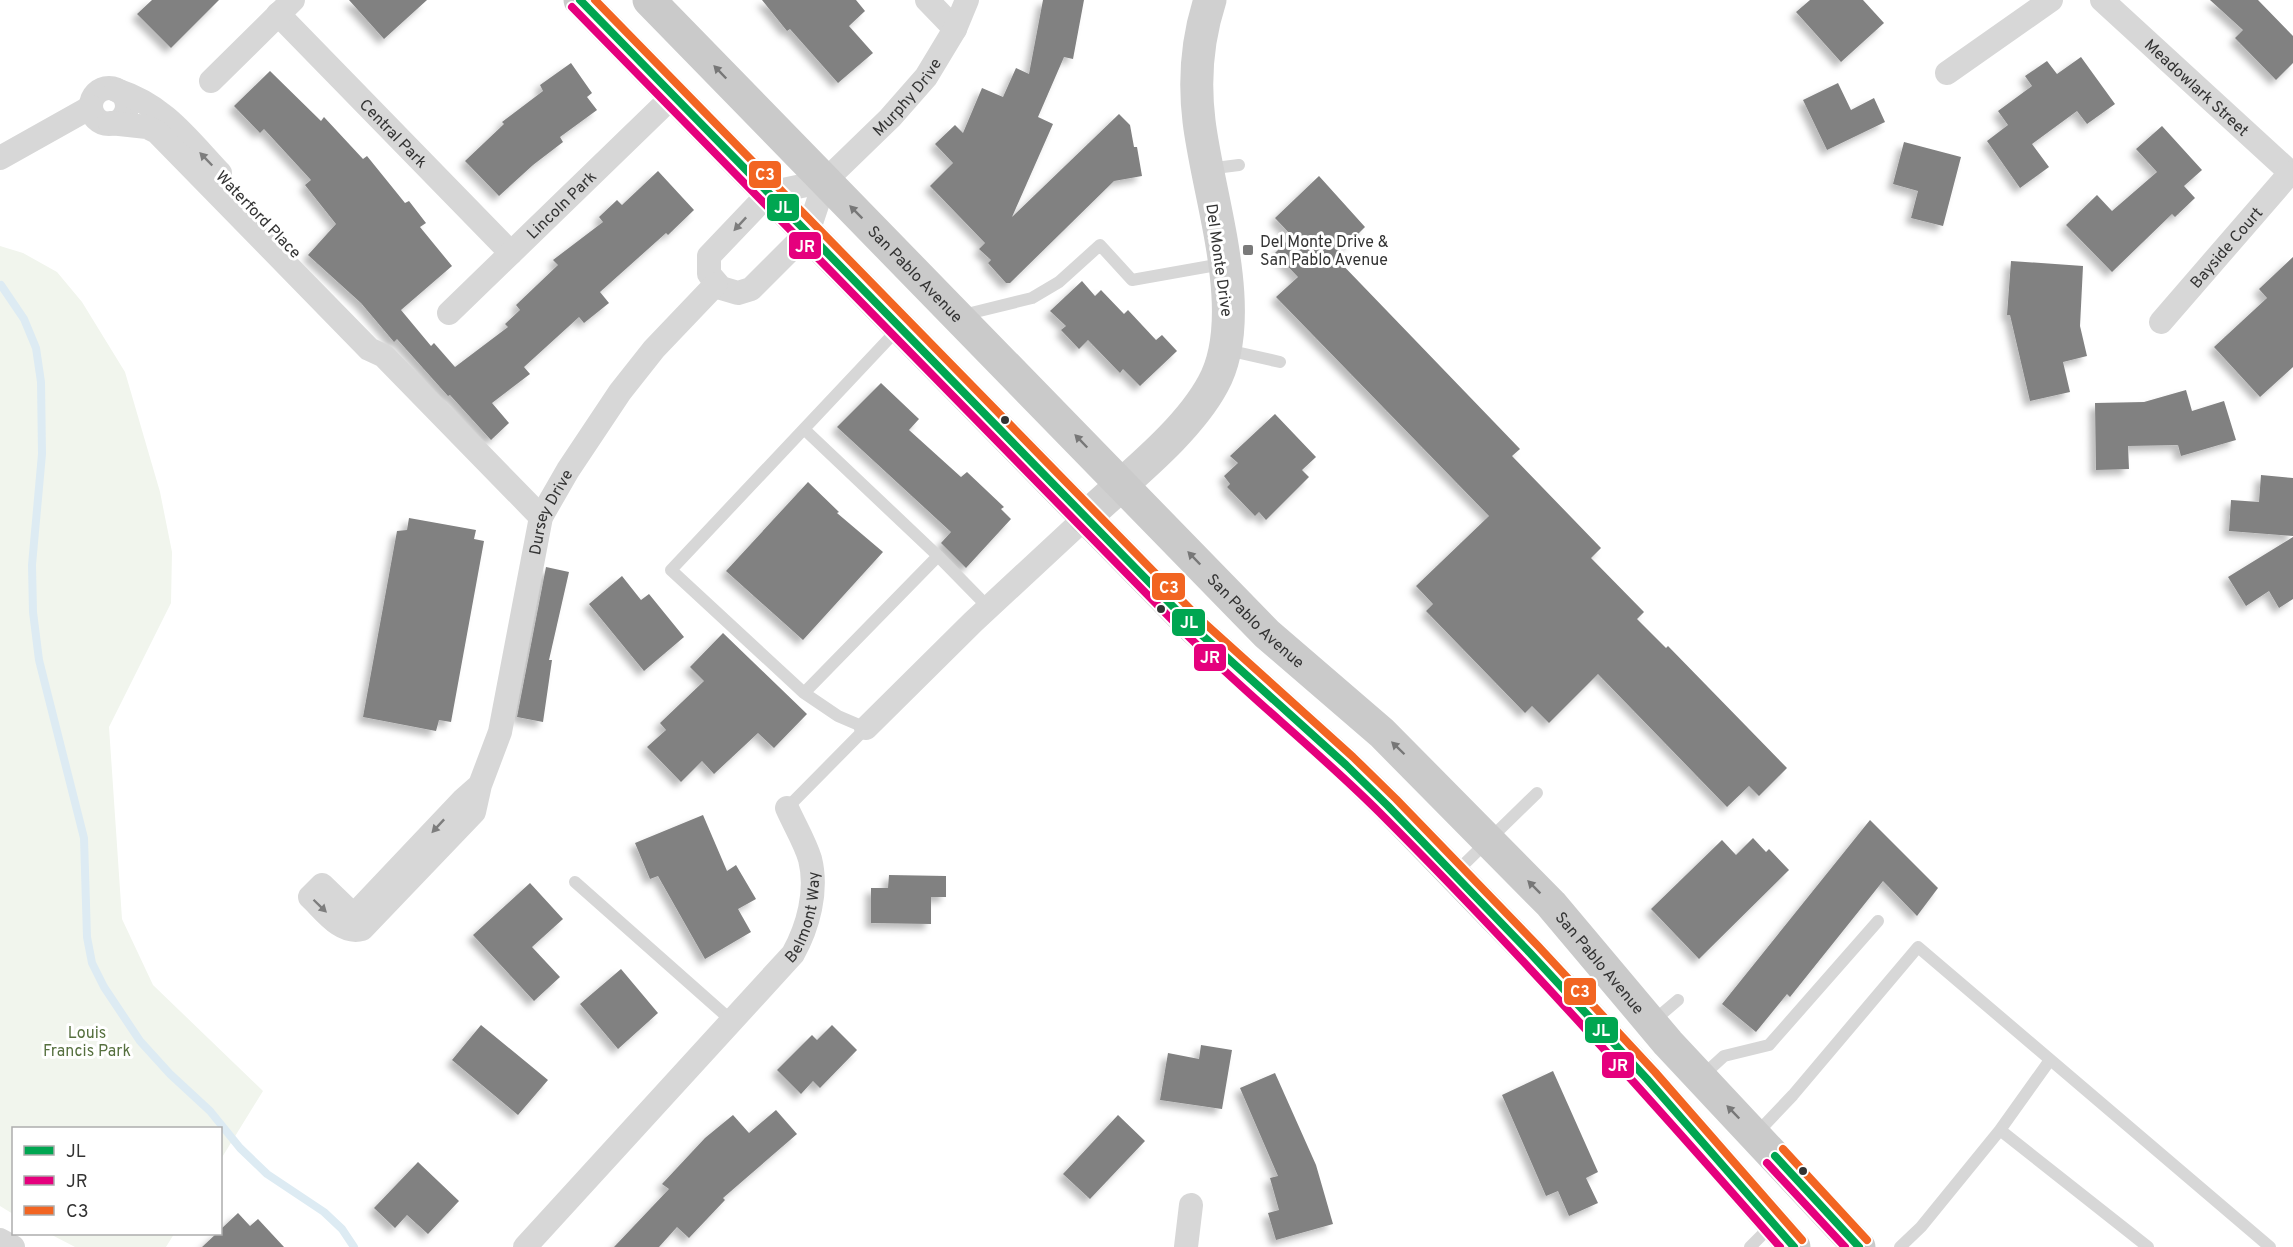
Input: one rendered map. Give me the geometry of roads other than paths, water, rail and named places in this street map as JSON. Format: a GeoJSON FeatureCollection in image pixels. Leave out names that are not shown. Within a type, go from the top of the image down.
{"type":"FeatureCollection","features":[{"type":"Feature","properties":{"kind":"main road"},"geometry":{"type":"LineString","coordinates":[[580,0],[1193,627],[1360,778],[1454,873],[1647,1079],[1784,1235]]}},
{"type":"Feature","properties":{"kind":"main road","name":"San Pablo Avenue"},"geometry":{"type":"LineString","coordinates":[[649,0],[1268,634],[1382,733],[1488,840],[1576,932],[1700,1078],[1858,1247]]}},
{"type":"Feature","properties":{"kind":"street"},"geometry":{"type":"LineString","coordinates":[[927,0],[955,29]]}},
{"type":"Feature","properties":{"kind":"street","name":"Murphy Drive"},"geometry":{"type":"LineString","coordinates":[[825,181],[890,118],[926,77],[955,29],[967,0]]}},
{"type":"Feature","properties":{"kind":"street","name":"Del Monte Drive"},"geometry":{"type":"LineString","coordinates":[[1122,483],[1164,444],[1200,404],[1219,373],[1226,350],[1229,310],[1224,264],[1199,121],[1196,71],[1199,43],[1209,0]]}},
{"type":"Feature","properties":{"kind":"street"},"geometry":{"type":"LineString","coordinates":[[1947,73],[2051,0]]}},
{"type":"Feature","properties":{"kind":"street","name":"Meadowlark Street"},"geometry":{"type":"LineString","coordinates":[[2102,0],[2292,174]]}},
{"type":"Feature","properties":{"kind":"street"},"geometry":{"type":"LineString","coordinates":[[211,81],[285,7]]}},
{"type":"Feature","properties":{"kind":"street","name":"Central Park"},"geometry":{"type":"LineString","coordinates":[[285,7],[511,253]]}},
{"type":"Feature","properties":{"kind":"street"},"geometry":{"type":"LineString","coordinates":[[108,88],[116,90],[123,96],[126,109],[119,120],[110,123],[97,119],[91,107],[97,92],[108,88]]}},
{"type":"Feature","properties":{"kind":"street","name":"Waterford Place"},"geometry":{"type":"LineString","coordinates":[[116,90],[135,96],[162,113],[380,339],[384,356]]}},
{"type":"Feature","properties":{"kind":"street","name":"Lincoln Park"},"geometry":{"type":"LineString","coordinates":[[449,313],[673,96]]}},
{"type":"Feature","properties":{"kind":"street"},"geometry":{"type":"LineString","coordinates":[[0,158],[91,107]]}},
{"type":"Feature","properties":{"kind":"street","name":"Waterford Place"},"geometry":{"type":"LineString","coordinates":[[110,123],[147,127],[157,132],[369,349],[384,356],[541,517]]}},
{"type":"Feature","properties":{"kind":"street","name":"Bayside Court"},"geometry":{"type":"LineString","coordinates":[[2161,322],[2292,174]]}},
{"type":"Feature","properties":{"kind":"street"},"geometry":{"type":"LineString","coordinates":[[825,181],[808,232],[751,288],[732,292],[716,285],[709,274],[709,256],[769,193],[825,181]]}},
{"type":"Feature","properties":{"kind":"street","name":"Dursey Drive"},"geometry":{"type":"LineString","coordinates":[[480,785],[356,913],[349,911],[322,885],[310,897],[345,929],[354,931],[362,929],[474,812],[480,785],[500,732],[541,517],[568,470],[620,392],[654,349],[716,285]]}},
{"type":"Feature","properties":{"kind":"street","name":"Belmont Way"},"geometry":{"type":"LineString","coordinates":[[866,728],[988,607],[1122,483]]}},
{"type":"Feature","properties":{"kind":"street","name":"Belmont Way"},"geometry":{"type":"LineString","coordinates":[[525,1247],[793,954],[804,935],[809,916],[812,887],[810,859],[787,808]]}},
{"type":"Feature","properties":{"kind":"street"},"geometry":{"type":"LineString","coordinates":[[1186,1247],[1191,1205]]}},
{"type":"Feature","properties":{"kind":"street"},"geometry":{"type":"LineString","coordinates":[[0,1240],[13,1247]]}},
{"type":"Feature","properties":{"kind":"lane"},"geometry":{"type":"LineString","coordinates":[[1206,170],[1239,165]]}},
{"type":"Feature","properties":{"kind":"lane"},"geometry":{"type":"LineString","coordinates":[[959,316],[1032,298],[1059,282],[1100,244],[1132,280],[1224,264]]}},
{"type":"Feature","properties":{"kind":"lane"},"geometry":{"type":"LineString","coordinates":[[866,728],[838,716],[804,693],[671,570],[899,328]]}},
{"type":"Feature","properties":{"kind":"lane"},"geometry":{"type":"LineString","coordinates":[[1226,350],[1280,362]]}},
{"type":"Feature","properties":{"kind":"lane"},"geometry":{"type":"LineString","coordinates":[[805,430],[938,556],[988,607]]}},
{"type":"Feature","properties":{"kind":"lane"},"geometry":{"type":"LineString","coordinates":[[804,693],[938,556]]}},
{"type":"Feature","properties":{"kind":"lane","name":"Belmont Way"},"geometry":{"type":"LineString","coordinates":[[787,808],[866,728]]}},
{"type":"Feature","properties":{"kind":"lane"},"geometry":{"type":"LineString","coordinates":[[1454,873],[1537,793]]}},
{"type":"Feature","properties":{"kind":"lane"},"geometry":{"type":"LineString","coordinates":[[575,882],[732,1021]]}},
{"type":"Feature","properties":{"kind":"lane"},"geometry":{"type":"LineString","coordinates":[[1700,1078],[1724,1056],[1769,1045],[1878,921]]}},
{"type":"Feature","properties":{"kind":"lane"},"geometry":{"type":"LineString","coordinates":[[1755,1135],[1793,1095],[1918,947],[2270,1247]]}},
{"type":"Feature","properties":{"kind":"lane"},"geometry":{"type":"LineString","coordinates":[[1651,1023],[1678,1000]]}},
{"type":"Feature","properties":{"kind":"lane"},"geometry":{"type":"LineString","coordinates":[[1900,1247],[1921,1227],[2000,1130],[2050,1060]]}},
{"type":"Feature","properties":{"kind":"lane"},"geometry":{"type":"LineString","coordinates":[[2000,1130],[2148,1247]]}},
{"type":"Feature","properties":{"kind":"lane"},"geometry":{"type":"LineString","coordinates":[[1750,1247],[1784,1235]]}},
{"type":"Feature","properties":{"kind":"waterway"},"geometry":{"type":"LineString","coordinates":[[1,285],[24,319],[36,348],[41,382],[42,454],[32,565],[33,612],[39,660],[84,838],[87,937],[92,963],[104,987],[140,1041],[170,1074],[210,1111],[240,1148],[267,1174],[324,1212],[342,1229],[354,1247]]}},
{"type":"Feature","properties":{"kind":"place","name":"Del Monte Drive & San Pablo Avenue"},"geometry":{"type":"Point","coordinates":[1248,250]}},
{"type":"Feature","properties":{"kind":"park label","name":"Louis Francis Park"},"geometry":{"type":"Point","coordinates":[87,1041]}}]}
